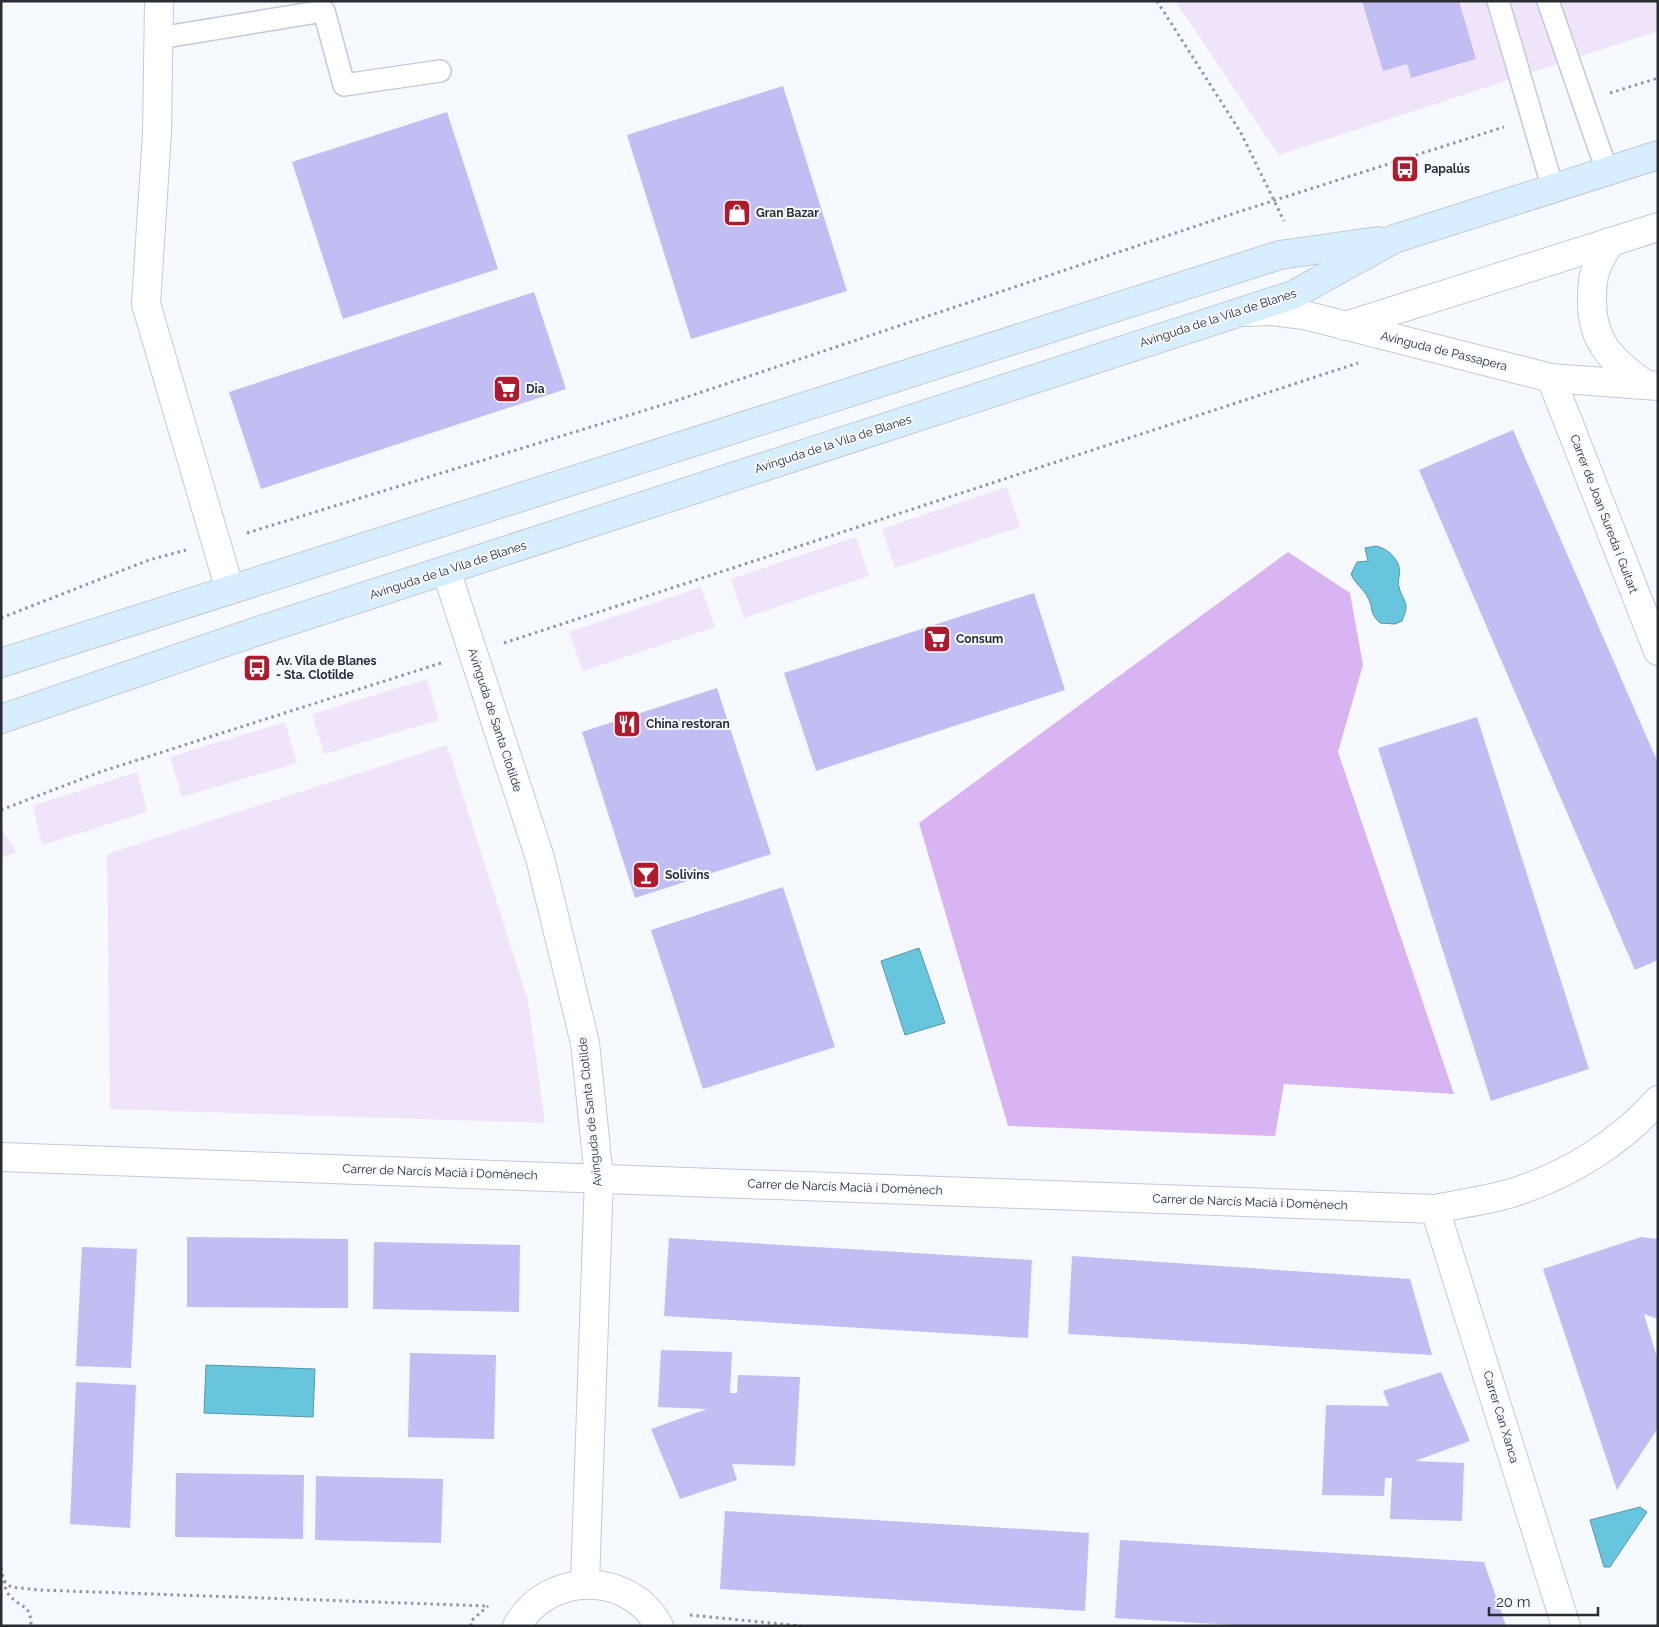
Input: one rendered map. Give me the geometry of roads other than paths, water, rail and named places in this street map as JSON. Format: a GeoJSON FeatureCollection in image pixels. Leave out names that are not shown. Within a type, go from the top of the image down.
{"type":"FeatureCollection","features":[{"type":"Feature","properties":{"kind":"main road","name":"Avinguda de la Vila de Blanes"},"geometry":{"type":"LineString","coordinates":[[1,719],[246,635],[1293,296],[1394,239],[1658,155]]}},
{"type":"Feature","properties":{"kind":"main road"},"geometry":{"type":"LineString","coordinates":[[1,663],[1211,277],[1292,253],[1394,239]]}},
{"type":"Feature","properties":{"kind":"street"},"geometry":{"type":"LineString","coordinates":[[159,1],[157,133],[146,304],[230,590]]}},
{"type":"Feature","properties":{"kind":"street"},"geometry":{"type":"LineString","coordinates":[[1345,326],[1610,242],[1654,233]]}},
{"type":"Feature","properties":{"kind":"street","name":"Avinguda de Passapera"},"geometry":{"type":"LineString","coordinates":[[1610,242],[1594,273],[1592,317],[1598,336],[1608,354],[1624,370],[1652,386]]}},
{"type":"Feature","properties":{"kind":"street","name":"Avinguda de Passapera"},"geometry":{"type":"LineString","coordinates":[[1243,312],[1270,311],[1304,315],[1551,378],[1652,386]]}},
{"type":"Feature","properties":{"kind":"street","name":"Carrer de Joan Sureda i Guitart"},"geometry":{"type":"LineString","coordinates":[[1551,378],[1658,651]]}},
{"type":"Feature","properties":{"kind":"street","name":"Avinguda de Santa Clotilde"},"geometry":{"type":"LineString","coordinates":[[446,570],[540,858],[585,1043],[599,1178],[585,1583]]}},
{"type":"Feature","properties":{"kind":"street","name":"Carrer de Narcís Macià i Domènech"},"geometry":{"type":"LineString","coordinates":[[1,1157],[1435,1209],[1518,1191],[1586,1160],[1638,1122],[1658,1100]]}},
{"type":"Feature","properties":{"kind":"street","name":"Carrer Can Xanca"},"geometry":{"type":"LineString","coordinates":[[1435,1209],[1566,1626]]}},
{"type":"Feature","properties":{"kind":"street"},"geometry":{"type":"LineString","coordinates":[[517,1626],[523,1615],[540,1599],[561,1588],[585,1583],[611,1587],[635,1598],[654,1616],[659,1626]]}},
{"type":"Feature","properties":{"kind":"lane"},"geometry":{"type":"LineString","coordinates":[[1498,1],[1553,189]]}},
{"type":"Feature","properties":{"kind":"lane"},"geometry":{"type":"LineString","coordinates":[[1548,1],[1607,171]]}},
{"type":"Feature","properties":{"kind":"lane"},"geometry":{"type":"LineString","coordinates":[[158,38],[324,11],[344,85],[440,71]]}},
{"type":"Feature","properties":{"kind":"water"},"geometry":{"type":"Polygon","coordinates":[[[1376,546],[1390,554],[1396,560],[1399,567],[1399,585],[1406,610],[1402,621],[1395,624],[1380,623],[1376,619],[1370,602],[1351,574],[1357,562],[1368,561],[1365,548],[1376,546]]]}},
{"type":"Feature","properties":{"kind":"water"},"geometry":{"type":"Polygon","coordinates":[[[919,948],[945,1023],[905,1035],[881,961],[919,948]]]}},
{"type":"Feature","properties":{"kind":"water"},"geometry":{"type":"Polygon","coordinates":[[[206,1365],[315,1369],[313,1417],[204,1413],[206,1365]]]}},
{"type":"Feature","properties":{"kind":"water"},"geometry":{"type":"Polygon","coordinates":[[[1640,1507],[1647,1512],[1610,1567],[1604,1567],[1590,1520],[1640,1507]]]}},
{"type":"Feature","properties":{"kind":"place","name":"Papalús"},"geometry":{"type":"Point","coordinates":[1405,169]}},
{"type":"Feature","properties":{"kind":"place","name":"Gran Bazar"},"geometry":{"type":"Point","coordinates":[737,213]}},
{"type":"Feature","properties":{"kind":"place","name":"Dia"},"geometry":{"type":"Point","coordinates":[507,389]}},
{"type":"Feature","properties":{"kind":"place","name":"Consum"},"geometry":{"type":"Point","coordinates":[937,639]}},
{"type":"Feature","properties":{"kind":"place","name":"Av. Vila de Blanes - Sta. Clotilde"},"geometry":{"type":"Point","coordinates":[257,668]}},
{"type":"Feature","properties":{"kind":"place","name":"China restoran"},"geometry":{"type":"Point","coordinates":[627,724]}},
{"type":"Feature","properties":{"kind":"place","name":"Solivins"},"geometry":{"type":"Point","coordinates":[646,875]}}]}
